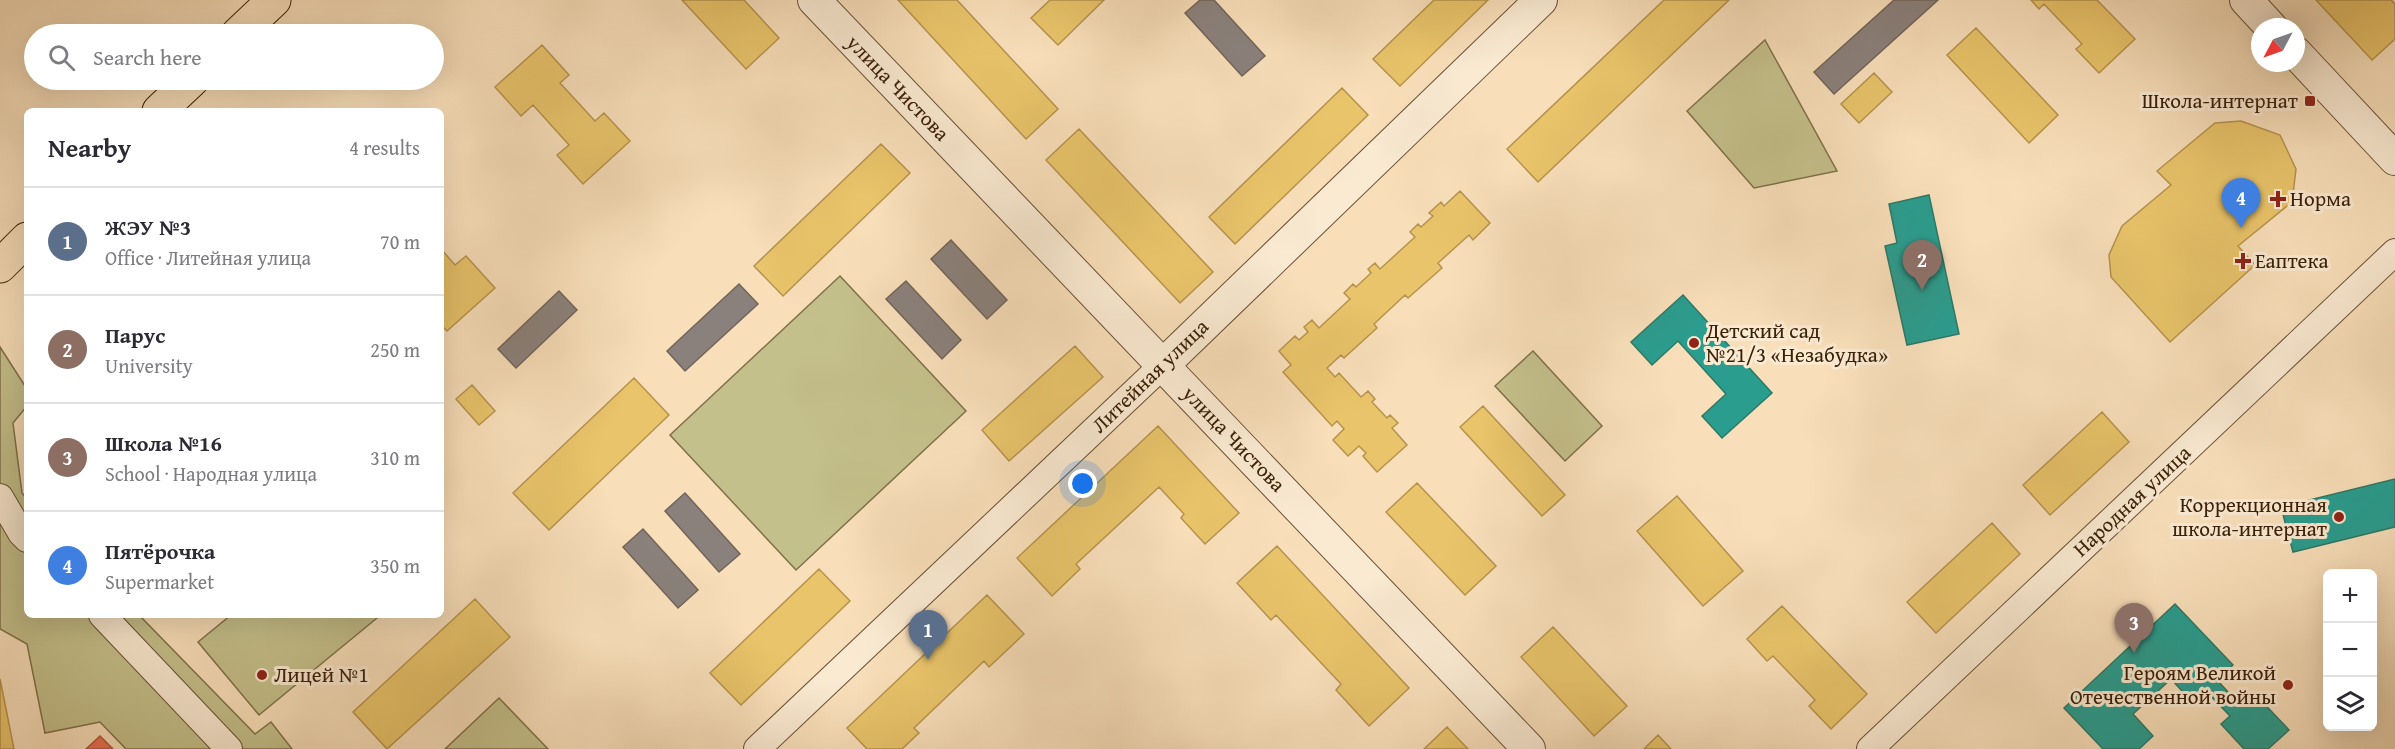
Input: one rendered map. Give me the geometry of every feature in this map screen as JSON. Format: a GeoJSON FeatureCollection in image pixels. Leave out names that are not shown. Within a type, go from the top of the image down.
{"type":"FeatureCollection","features":[{"type":"Feature","properties":{"kind":"main road"},"geometry":{"type":"LineString","coordinates":[[249,24],[274,0]]}},
{"type":"Feature","properties":{"kind":"main road"},"geometry":{"type":"LineString","coordinates":[[162,108],[181,90]]}},
{"type":"Feature","properties":{"kind":"main road"},"geometry":{"type":"LineString","coordinates":[[0,266],[24,242]]}},
{"type":"Feature","properties":{"kind":"street","name":"улица Чистова"},"geometry":{"type":"LineString","coordinates":[[814,0],[1528,749]]}},
{"type":"Feature","properties":{"kind":"street","name":"Литейная улица"},"geometry":{"type":"LineString","coordinates":[[757,749],[1163,365],[1541,0]]}},
{"type":"Feature","properties":{"kind":"street"},"geometry":{"type":"LineString","coordinates":[[2246,0],[2263,18]]}},
{"type":"Feature","properties":{"kind":"street"},"geometry":{"type":"LineString","coordinates":[[2305,63],[2395,159]]}},
{"type":"Feature","properties":{"kind":"street","name":"Народная улица"},"geometry":{"type":"LineString","coordinates":[[1870,749],[2395,252]]}},
{"type":"Feature","properties":{"kind":"street"},"geometry":{"type":"LineString","coordinates":[[0,497],[24,536]]}},
{"type":"Feature","properties":{"kind":"street"},"geometry":{"type":"LineString","coordinates":[[105,618],[229,749]]}},
{"type":"Feature","properties":{"kind":"shaded area"},"geometry":{"type":"Polygon","coordinates":[[[1765,40],[1837,171],[1754,188],[1687,111],[1765,40]]]}},
{"type":"Feature","properties":{"kind":"shaded area"},"geometry":{"type":"Polygon","coordinates":[[[840,276],[966,411],[796,570],[670,435],[840,276]]]}},
{"type":"Feature","properties":{"kind":"shaded area"},"geometry":{"type":"Polygon","coordinates":[[[0,347],[24,384],[24,410],[13,423],[24,495],[24,618],[142,618],[255,734],[271,722],[292,749],[126,749],[100,722],[45,733],[27,644],[0,629],[0,347]]]}},
{"type":"Feature","properties":{"kind":"shaded area"},"geometry":{"type":"Polygon","coordinates":[[[1533,351],[1602,426],[1565,461],[1495,386],[1533,351]]]}},
{"type":"Feature","properties":{"kind":"shaded area"},"geometry":{"type":"Polygon","coordinates":[[[227,618],[377,618],[259,715],[198,642],[227,618]]]}},
{"type":"Feature","properties":{"kind":"shaded area"},"geometry":{"type":"Polygon","coordinates":[[[499,698],[548,749],[445,749],[499,698]]]}},
{"type":"Feature","properties":{"kind":"building: Homes"},"geometry":{"type":"Polygon","coordinates":[[[682,0],[744,0],[779,38],[746,69],[682,0]]]}},
{"type":"Feature","properties":{"kind":"building: Homes"},"geometry":{"type":"Polygon","coordinates":[[[898,0],[957,0],[1058,109],[1026,139],[898,0]]]}},
{"type":"Feature","properties":{"kind":"building: Homes"},"geometry":{"type":"Polygon","coordinates":[[[1050,0],[1104,0],[1058,45],[1031,18],[1050,0]]]}},
{"type":"Feature","properties":{"kind":"building: Homes"},"geometry":{"type":"Polygon","coordinates":[[[1434,0],[1488,0],[1400,86],[1373,59],[1434,0]]]}},
{"type":"Feature","properties":{"kind":"building: Homes"},"geometry":{"type":"Polygon","coordinates":[[[1664,0],[1729,0],[1538,182],[1507,149],[1664,0]]]}},
{"type":"Feature","properties":{"kind":"building: Homes"},"geometry":{"type":"Polygon","coordinates":[[[2031,0],[2097,0],[2135,39],[2099,73],[2076,49],[2082,44],[2044,4],[2039,9],[2031,0]]]}},
{"type":"Feature","properties":{"kind":"building: Homes"},"geometry":{"type":"Polygon","coordinates":[[[2316,0],[2391,0],[2395,4],[2395,39],[2372,60],[2316,0]]]}},
{"type":"Feature","properties":{"kind":"building: Homes"},"geometry":{"type":"Polygon","coordinates":[[[1976,28],[2058,115],[2029,143],[1947,55],[1976,28]]]}},
{"type":"Feature","properties":{"kind":"building: Homes"},"geometry":{"type":"Polygon","coordinates":[[[542,45],[569,75],[560,83],[595,121],[604,113],[630,141],[583,184],[557,155],[569,145],[533,105],[521,116],[495,87],[542,45]]]}},
{"type":"Feature","properties":{"kind":"building: Homes"},"geometry":{"type":"Polygon","coordinates":[[[1874,73],[1892,92],[1859,123],[1841,104],[1874,73]]]}},
{"type":"Feature","properties":{"kind":"building: Homes"},"geometry":{"type":"Polygon","coordinates":[[[1342,88],[1368,115],[1235,244],[1209,217],[1342,88]]]}},
{"type":"Feature","properties":{"kind":"building: Homes"},"geometry":{"type":"Polygon","coordinates":[[[2241,121],[2280,135],[2296,169],[2292,202],[2238,246],[2255,265],[2170,342],[2111,277],[2109,255],[2122,226],[2171,185],[2157,171],[2215,123],[2241,121]]]}},
{"type":"Feature","properties":{"kind":"building: Homes"},"geometry":{"type":"Polygon","coordinates":[[[1079,129],[1213,272],[1180,303],[1046,160],[1079,129]]]}},
{"type":"Feature","properties":{"kind":"building: Homes"},"geometry":{"type":"Polygon","coordinates":[[[881,144],[910,173],[783,296],[754,266],[881,144]]]}},
{"type":"Feature","properties":{"kind":"building: Homes"},"geometry":{"type":"Polygon","coordinates":[[[1460,191],[1490,223],[1473,240],[1469,235],[1438,263],[1442,268],[1408,298],[1405,295],[1374,324],[1377,328],[1344,358],[1341,355],[1327,368],[1335,377],[1339,373],[1361,397],[1368,391],[1375,399],[1372,402],[1387,418],[1390,415],[1398,423],[1392,428],[1407,445],[1377,472],[1363,456],[1366,453],[1359,446],[1348,456],[1333,440],[1344,429],[1337,421],[1332,426],[1283,372],[1291,365],[1279,351],[1295,336],[1299,340],[1308,332],[1304,327],[1312,320],[1319,328],[1350,299],[1344,293],[1353,284],[1356,287],[1371,273],[1368,269],[1375,263],[1380,269],[1415,237],[1410,232],[1418,224],[1421,227],[1433,216],[1429,213],[1441,202],[1444,206],[1460,191]]]}},
{"type":"Feature","properties":{"kind":"building: Homes"},"geometry":{"type":"Polygon","coordinates":[[[444,252],[455,265],[466,256],[495,288],[447,331],[444,328],[444,252]]]}},
{"type":"Feature","properties":{"kind":"building: Homes"},"geometry":{"type":"Polygon","coordinates":[[[1075,346],[1103,377],[1009,461],[982,430],[1075,346]]]}},
{"type":"Feature","properties":{"kind":"building: Homes"},"geometry":{"type":"Polygon","coordinates":[[[634,378],[669,415],[549,530],[513,493],[634,378]]]}},
{"type":"Feature","properties":{"kind":"building: Homes"},"geometry":{"type":"Polygon","coordinates":[[[472,385],[495,411],[479,425],[456,399],[472,385]]]}},
{"type":"Feature","properties":{"kind":"building: Homes"},"geometry":{"type":"Polygon","coordinates":[[[1483,406],[1565,495],[1542,516],[1460,427],[1483,406]]]}},
{"type":"Feature","properties":{"kind":"building: Homes"},"geometry":{"type":"Polygon","coordinates":[[[2102,412],[2129,442],[2050,515],[2023,485],[2102,412]]]}},
{"type":"Feature","properties":{"kind":"building: Homes"},"geometry":{"type":"Polygon","coordinates":[[[1158,426],[1239,513],[1205,544],[1181,518],[1184,514],[1159,487],[1076,564],[1080,569],[1052,596],[1017,558],[1158,426]]]}},
{"type":"Feature","properties":{"kind":"building: Homes"},"geometry":{"type":"Polygon","coordinates":[[[1417,483],[1496,566],[1465,595],[1386,512],[1417,483]]]}},
{"type":"Feature","properties":{"kind":"building: Homes"},"geometry":{"type":"Polygon","coordinates":[[[1677,496],[1743,571],[1703,606],[1637,531],[1677,496]]]}},
{"type":"Feature","properties":{"kind":"building: Homes"},"geometry":{"type":"Polygon","coordinates":[[[1992,523],[2020,554],[1936,633],[1907,602],[1992,523]]]}},
{"type":"Feature","properties":{"kind":"building: Homes"},"geometry":{"type":"Polygon","coordinates":[[[1277,546],[1409,688],[1369,726],[1336,690],[1341,684],[1276,615],[1271,620],[1237,583],[1277,546]]]}},
{"type":"Feature","properties":{"kind":"building: Homes"},"geometry":{"type":"Polygon","coordinates":[[[819,569],[850,601],[741,705],[710,673],[819,569]]]}},
{"type":"Feature","properties":{"kind":"building: Homes"},"geometry":{"type":"Polygon","coordinates":[[[987,595],[1024,634],[989,667],[984,661],[914,728],[919,733],[902,749],[867,749],[847,728],[987,595]]]}},
{"type":"Feature","properties":{"kind":"building: Homes"},"geometry":{"type":"Polygon","coordinates":[[[475,599],[510,637],[387,749],[353,712],[475,599]]]}},
{"type":"Feature","properties":{"kind":"building: Homes"},"geometry":{"type":"Polygon","coordinates":[[[1782,606],[1867,694],[1831,729],[1809,706],[1815,700],[1773,656],[1767,661],[1747,639],[1782,606]]]}},
{"type":"Feature","properties":{"kind":"building: Homes"},"geometry":{"type":"Polygon","coordinates":[[[1553,627],[1627,706],[1594,736],[1521,657],[1553,627]]]}},
{"type":"Feature","properties":{"kind":"building: Homes"},"geometry":{"type":"Polygon","coordinates":[[[0,679],[14,749],[0,749],[0,679]]]}},
{"type":"Feature","properties":{"kind":"building: Homes"},"geometry":{"type":"Polygon","coordinates":[[[1447,727],[1468,749],[1424,749],[1447,727]]]}},
{"type":"Feature","properties":{"kind":"building: Homes"},"geometry":{"type":"Polygon","coordinates":[[[1658,735],[1671,749],[1644,749],[1658,735]]]}},
{"type":"Feature","properties":{"kind":"building: Shops"},"geometry":{"type":"Polygon","coordinates":[[[100,736],[113,749],[86,749],[100,736]]]}},
{"type":"Feature","properties":{"kind":"building: Schools"},"geometry":{"type":"Polygon","coordinates":[[[1929,195],[1959,334],[1907,345],[1885,246],[1897,243],[1889,204],[1929,195]]]}},
{"type":"Feature","properties":{"kind":"building: Schools"},"geometry":{"type":"Polygon","coordinates":[[[1683,295],[1772,393],[1722,438],[1702,416],[1726,394],[1678,341],[1652,365],[1631,342],[1683,295]]]}},
{"type":"Feature","properties":{"kind":"building: Schools","name":"Коррекционная школа-интернат"},"geometry":{"type":"Polygon","coordinates":[[[2395,479],[2395,527],[2293,552],[2281,507],[2395,479]]]}},
{"type":"Feature","properties":{"kind":"building: Schools"},"geometry":{"type":"Polygon","coordinates":[[[2175,604],[2233,665],[2217,680],[2241,706],[2254,693],[2289,730],[2268,749],[2244,749],[2221,724],[2230,716],[2206,691],[2193,703],[2171,679],[2133,714],[2153,736],[2139,749],[2103,749],[2064,708],[2175,604]]]}},
{"type":"Feature","properties":{"kind":"building: Industry"},"geometry":{"type":"Polygon","coordinates":[[[1200,0],[1214,0],[1265,56],[1242,76],[1185,13],[1200,0]]]}},
{"type":"Feature","properties":{"kind":"building: Industry"},"geometry":{"type":"Polygon","coordinates":[[[1894,0],[1938,0],[1834,94],[1814,72],[1894,0]]]}},
{"type":"Feature","properties":{"kind":"building: Industry"},"geometry":{"type":"Polygon","coordinates":[[[951,240],[1007,300],[987,319],[931,259],[951,240]]]}},
{"type":"Feature","properties":{"kind":"building: Industry"},"geometry":{"type":"Polygon","coordinates":[[[906,281],[961,340],[942,359],[886,299],[906,281]]]}},
{"type":"Feature","properties":{"kind":"building: Industry"},"geometry":{"type":"Polygon","coordinates":[[[739,284],[758,304],[685,371],[667,351],[739,284]]]}},
{"type":"Feature","properties":{"kind":"building: Industry"},"geometry":{"type":"Polygon","coordinates":[[[559,291],[577,310],[516,368],[498,349],[559,291]]]}},
{"type":"Feature","properties":{"kind":"building: Industry"},"geometry":{"type":"Polygon","coordinates":[[[685,493],[740,554],[719,572],[665,511],[685,493]]]}},
{"type":"Feature","properties":{"kind":"building: Industry"},"geometry":{"type":"Polygon","coordinates":[[[643,529],[698,590],[678,608],[623,547],[643,529]]]}},
{"type":"Feature","properties":{"kind":"place","name":"Школа-интернат"},"geometry":{"type":"Point","coordinates":[2310,101]}},
{"type":"Feature","properties":{"kind":"place","name":"Норма"},"geometry":{"type":"Point","coordinates":[2278,199]}},
{"type":"Feature","properties":{"kind":"place","name":"Пятёрочка"},"geometry":{"type":"Point","coordinates":[2241,228]}},
{"type":"Feature","properties":{"kind":"place","name":"Еаптека"},"geometry":{"type":"Point","coordinates":[2243,261]}},
{"type":"Feature","properties":{"kind":"place","name":"Парус"},"geometry":{"type":"Point","coordinates":[1922,290]}},
{"type":"Feature","properties":{"kind":"place","name":"Детский сад №21/3 «Незабудка»"},"geometry":{"type":"Point","coordinates":[1694,343]}},
{"type":"Feature","properties":{"kind":"place","name":"Коррекционная школа-интернат"},"geometry":{"type":"Point","coordinates":[2339,517]}},
{"type":"Feature","properties":{"kind":"place","name":"Школа №16"},"geometry":{"type":"Point","coordinates":[2134,653]}},
{"type":"Feature","properties":{"kind":"place","name":"ЖЭУ №3"},"geometry":{"type":"Point","coordinates":[928,660]}},
{"type":"Feature","properties":{"kind":"place","name":"Лицей №1"},"geometry":{"type":"Point","coordinates":[262,675]}},
{"type":"Feature","properties":{"kind":"place","name":"Героям Великой Отечественной войны"},"geometry":{"type":"Point","coordinates":[2288,685]}}]}
